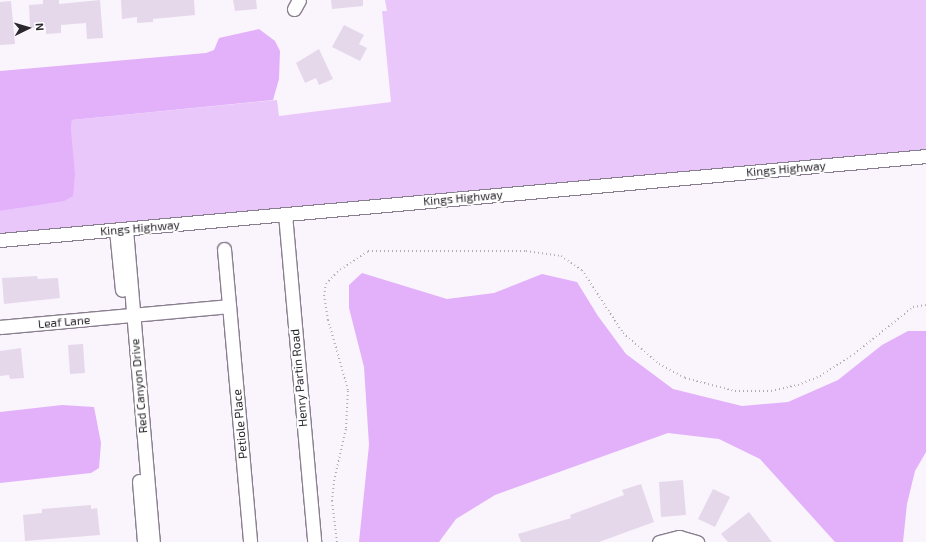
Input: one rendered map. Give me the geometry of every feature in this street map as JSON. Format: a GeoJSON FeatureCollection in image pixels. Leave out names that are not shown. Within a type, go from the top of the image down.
{"type":"FeatureCollection","features":[{"type":"Feature","properties":{"kind":"street","name":"Kings Highway"},"geometry":{"type":"LineString","coordinates":[[0,240],[926,156]]}},
{"type":"Feature","properties":{"kind":"street","name":"Henry Partin Road"},"geometry":{"type":"LineString","coordinates":[[285,214],[314,542]]}},
{"type":"Feature","properties":{"kind":"street","name":"Red Canyon Drive"},"geometry":{"type":"LineString","coordinates":[[121,230],[153,542]]}},
{"type":"Feature","properties":{"kind":"street","name":"Petiole Place"},"geometry":{"type":"LineString","coordinates":[[224,249],[250,542]]}},
{"type":"Feature","properties":{"kind":"street"},"geometry":{"type":"LineString","coordinates":[[129,316],[229,306]]}},
{"type":"Feature","properties":{"kind":"street","name":"Red Canyon Drive"},"geometry":{"type":"LineString","coordinates":[[129,316],[144,542]]}},
{"type":"Feature","properties":{"kind":"street","name":"Leaf Lane"},"geometry":{"type":"LineString","coordinates":[[0,327],[129,316]]}},
{"type":"Feature","properties":{"kind":"street"},"geometry":{"type":"LineString","coordinates":[[659,542],[679,537],[697,542]]}},
{"type":"Feature","properties":{"kind":"path"},"geometry":{"type":"LineString","coordinates":[[337,542],[332,501],[337,462],[346,428],[348,390],[328,320],[324,296],[326,284],[337,272],[368,251],[526,251],[561,256],[582,270],[622,333],[654,360],[685,378],[735,391],[771,391],[798,385],[820,376],[854,354],[913,306],[926,305]]}},
{"type":"Feature","properties":{"kind":"shaded area"},"geometry":{"type":"Polygon","coordinates":[[[385,0],[926,0],[926,151],[0,234],[0,211],[63,200],[72,120],[277,100],[279,116],[391,102],[382,11],[387,11],[385,0]]]}},
{"type":"Feature","properties":{"kind":"shaded area"},"geometry":{"type":"Polygon","coordinates":[[[259,29],[275,41],[280,51],[279,79],[273,100],[72,120],[71,130],[75,175],[73,196],[64,201],[0,211],[0,71],[206,53],[214,50],[219,38],[259,29]]]}},
{"type":"Feature","properties":{"kind":"shaded area"},"geometry":{"type":"Polygon","coordinates":[[[362,273],[447,299],[494,293],[542,274],[577,282],[598,316],[626,354],[673,389],[742,406],[788,402],[838,380],[882,345],[908,331],[926,331],[926,452],[915,471],[907,504],[903,542],[835,542],[760,459],[719,439],[668,433],[495,495],[456,519],[439,542],[359,542],[369,445],[364,367],[349,308],[349,285],[362,273]]]}},
{"type":"Feature","properties":{"kind":"shaded area"},"geometry":{"type":"Polygon","coordinates":[[[62,405],[94,407],[101,443],[99,468],[91,473],[0,483],[0,412],[62,405]]]}},
{"type":"Feature","properties":{"kind":"building"},"geometry":{"type":"Polygon","coordinates":[[[43,0],[59,0],[59,4],[100,0],[103,38],[87,39],[86,23],[61,25],[61,33],[46,34],[46,27],[30,28],[29,5],[43,4],[43,0]]]}},
{"type":"Feature","properties":{"kind":"building"},"geometry":{"type":"Polygon","coordinates":[[[121,0],[194,0],[195,15],[153,19],[153,22],[137,23],[137,17],[122,19],[121,0]]]}},
{"type":"Feature","properties":{"kind":"building"},"geometry":{"type":"Polygon","coordinates":[[[233,0],[256,0],[257,9],[235,11],[233,0]]]}},
{"type":"Feature","properties":{"kind":"building"},"geometry":{"type":"Polygon","coordinates":[[[331,0],[363,0],[363,6],[332,9],[331,0]]]}},
{"type":"Feature","properties":{"kind":"building"},"geometry":{"type":"Polygon","coordinates":[[[11,1],[15,44],[0,45],[0,2],[11,1]]]}},
{"type":"Feature","properties":{"kind":"building"},"geometry":{"type":"Polygon","coordinates":[[[344,25],[364,35],[359,44],[367,48],[360,61],[332,47],[344,25]]]}},
{"type":"Feature","properties":{"kind":"building"},"geometry":{"type":"Polygon","coordinates":[[[319,49],[333,79],[319,85],[316,78],[305,83],[296,63],[319,49]]]}},
{"type":"Feature","properties":{"kind":"building"},"geometry":{"type":"Polygon","coordinates":[[[37,276],[38,279],[58,278],[60,298],[4,304],[2,278],[37,276]]]}},
{"type":"Feature","properties":{"kind":"building"},"geometry":{"type":"Polygon","coordinates":[[[83,344],[85,373],[70,374],[68,345],[83,344]]]}},
{"type":"Feature","properties":{"kind":"building"},"geometry":{"type":"Polygon","coordinates":[[[21,348],[24,378],[10,379],[9,375],[0,376],[0,351],[21,348]]]}},
{"type":"Feature","properties":{"kind":"building"},"geometry":{"type":"Polygon","coordinates":[[[683,480],[686,515],[661,517],[659,482],[683,480]]]}},
{"type":"Feature","properties":{"kind":"building"},"geometry":{"type":"Polygon","coordinates":[[[641,484],[654,522],[599,542],[521,542],[518,534],[571,518],[570,515],[624,495],[622,490],[641,484]]]}},
{"type":"Feature","properties":{"kind":"building"},"geometry":{"type":"Polygon","coordinates":[[[713,489],[730,497],[715,527],[698,519],[713,489]]]}},
{"type":"Feature","properties":{"kind":"building"},"geometry":{"type":"Polygon","coordinates":[[[91,505],[91,509],[97,508],[100,535],[25,541],[23,515],[42,513],[42,509],[91,505]]]}},
{"type":"Feature","properties":{"kind":"building"},"geometry":{"type":"Polygon","coordinates":[[[749,512],[772,542],[728,542],[721,534],[749,512]]]}}]}
